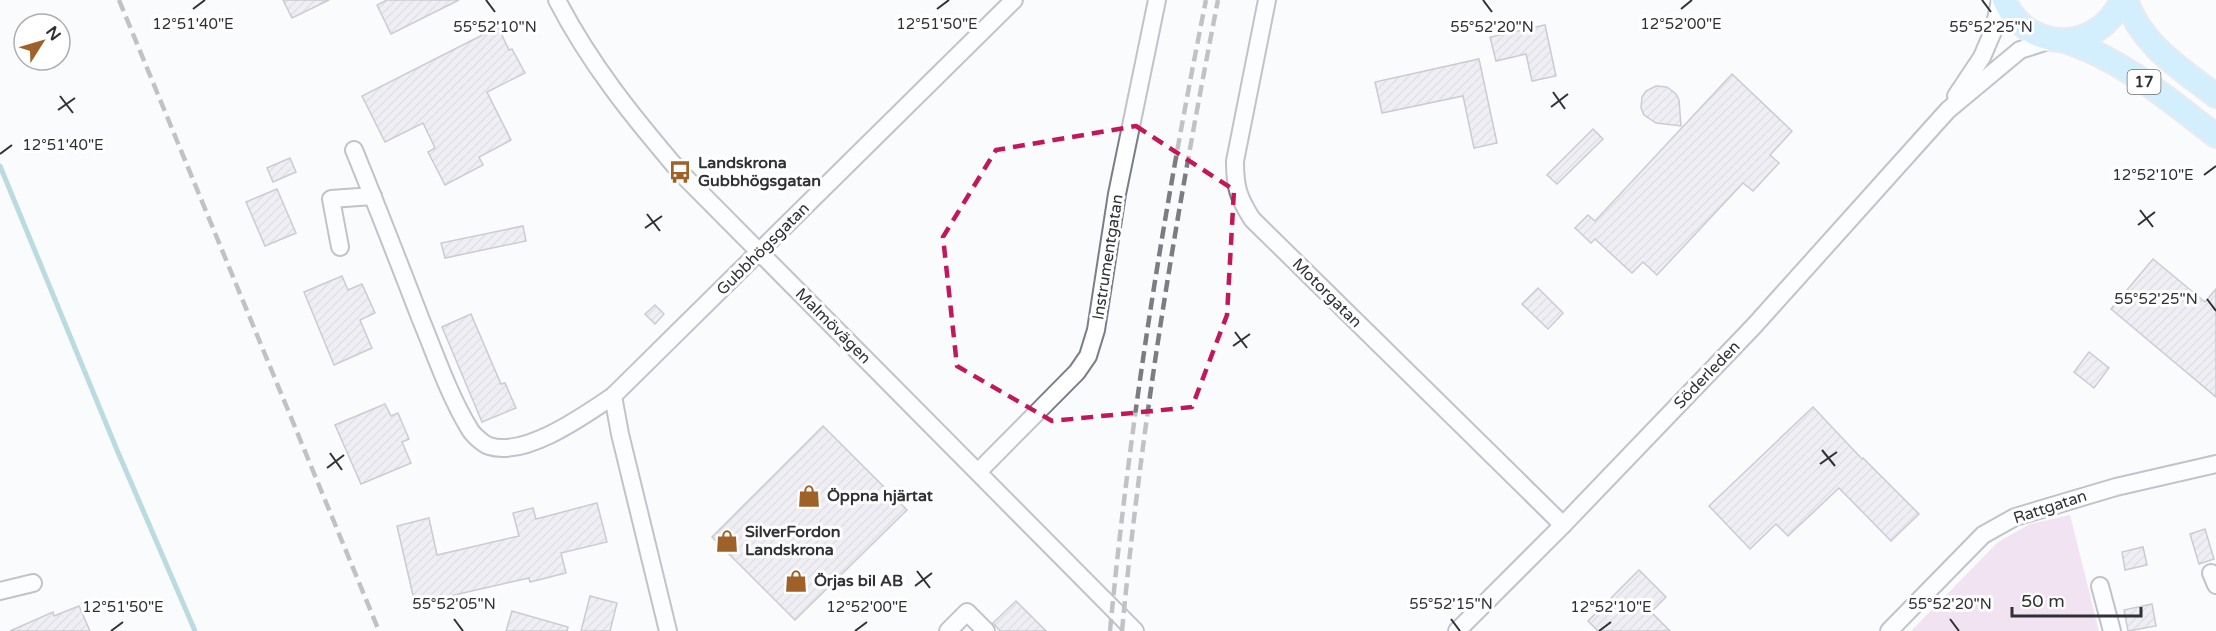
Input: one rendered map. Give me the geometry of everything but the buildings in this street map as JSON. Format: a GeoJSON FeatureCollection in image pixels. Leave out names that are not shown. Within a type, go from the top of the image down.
{"type":"FeatureCollection","features":[{"type":"Feature","properties":{"kind":"main road","name":"17"},"geometry":{"type":"LineString","coordinates":[[2002,0],[2020,24],[2034,34],[2090,49],[2111,60],[2216,136]]}},
{"type":"Feature","properties":{"kind":"main road"},"geometry":{"type":"LineString","coordinates":[[2058,40],[2085,37],[2103,27],[2116,12],[2122,0]]}},
{"type":"Feature","properties":{"kind":"main road","name":"17"},"geometry":{"type":"LineString","coordinates":[[2126,0],[2132,17],[2154,47],[2216,96]]}},
{"type":"Feature","properties":{"kind":"street","name":"Malmövägen"},"geometry":{"type":"LineString","coordinates":[[557,0],[573,31],[624,106],[680,172],[1135,631]]}},
{"type":"Feature","properties":{"kind":"street","name":"Gubbhögsgatan"},"geometry":{"type":"LineString","coordinates":[[354,150],[369,167],[373,196],[439,364],[459,411],[471,432],[488,446],[506,448],[530,443],[549,436],[580,419],[613,396],[1014,0]]}},
{"type":"Feature","properties":{"kind":"street","name":"Instrumentgatan"},"geometry":{"type":"LineString","coordinates":[[978,472],[1077,372],[1088,356],[1096,330],[1117,194],[1157,0]]}},
{"type":"Feature","properties":{"kind":"street","name":"Motorgatan"},"geometry":{"type":"LineString","coordinates":[[1266,0],[1235,161],[1235,182],[1239,199],[1252,219],[1563,525]]}},
{"type":"Feature","properties":{"kind":"street","name":"Söderleden"},"geometry":{"type":"LineString","coordinates":[[1948,110],[1982,57],[1994,29],[2002,0]]}},
{"type":"Feature","properties":{"kind":"street","name":"Söderleden"},"geometry":{"type":"LineString","coordinates":[[1457,631],[1563,525],[1770,309],[1948,110],[2020,50],[2058,40]]}},
{"type":"Feature","properties":{"kind":"street"},"geometry":{"type":"LineString","coordinates":[[340,247],[331,199],[373,196]]}},
{"type":"Feature","properties":{"kind":"street"},"geometry":{"type":"LineString","coordinates":[[613,396],[620,434],[668,631]]}},
{"type":"Feature","properties":{"kind":"street","name":"Rattgatan"},"geometry":{"type":"LineString","coordinates":[[1888,631],[1983,535],[2015,517],[2116,487],[2216,464]]}},
{"type":"Feature","properties":{"kind":"street"},"geometry":{"type":"LineString","coordinates":[[0,591],[33,583]]}},
{"type":"Feature","properties":{"kind":"street"},"geometry":{"type":"LineString","coordinates":[[2100,586],[2112,631]]}},
{"type":"Feature","properties":{"kind":"street"},"geometry":{"type":"LineString","coordinates":[[948,631],[967,612],[986,631]]}},
{"type":"Feature","properties":{"kind":"highlighted area"},"geometry":{"type":"Polygon","coordinates":[[[1136,126],[1234,190],[1227,315],[1192,407],[1052,421],[957,366],[943,237],[996,150],[1136,126]]]}},
{"type":"Feature","properties":{"kind":"shaded area"},"geometry":{"type":"Polygon","coordinates":[[[2070,515],[2099,631],[1911,631],[1998,542],[2030,524],[2070,515]]]}},
{"type":"Feature","properties":{"kind":"waterway"},"geometry":{"type":"LineString","coordinates":[[0,166],[117,450],[195,631]]}},
{"type":"Feature","properties":{"kind":"railway"},"geometry":{"type":"LineString","coordinates":[[119,0],[379,631]]}},
{"type":"Feature","properties":{"kind":"railway"},"geometry":{"type":"LineString","coordinates":[[1110,631],[1128,472],[1150,314],[1176,157],[1206,0]]}},
{"type":"Feature","properties":{"kind":"railway"},"geometry":{"type":"LineString","coordinates":[[1122,631],[1140,472],[1162,314],[1218,0]]}},
{"type":"Feature","properties":{"kind":"place","name":"Landskrona Gubbhögsgatan"},"geometry":{"type":"Point","coordinates":[680,172]}},
{"type":"Feature","properties":{"kind":"place","name":"Öppna hjärtat"},"geometry":{"type":"Point","coordinates":[809,496]}},
{"type":"Feature","properties":{"kind":"place","name":"SilverFordon Landskrona"},"geometry":{"type":"Point","coordinates":[727,541]}},
{"type":"Feature","properties":{"kind":"place","name":"Örjas bil AB"},"geometry":{"type":"Point","coordinates":[796,581]}}]}
